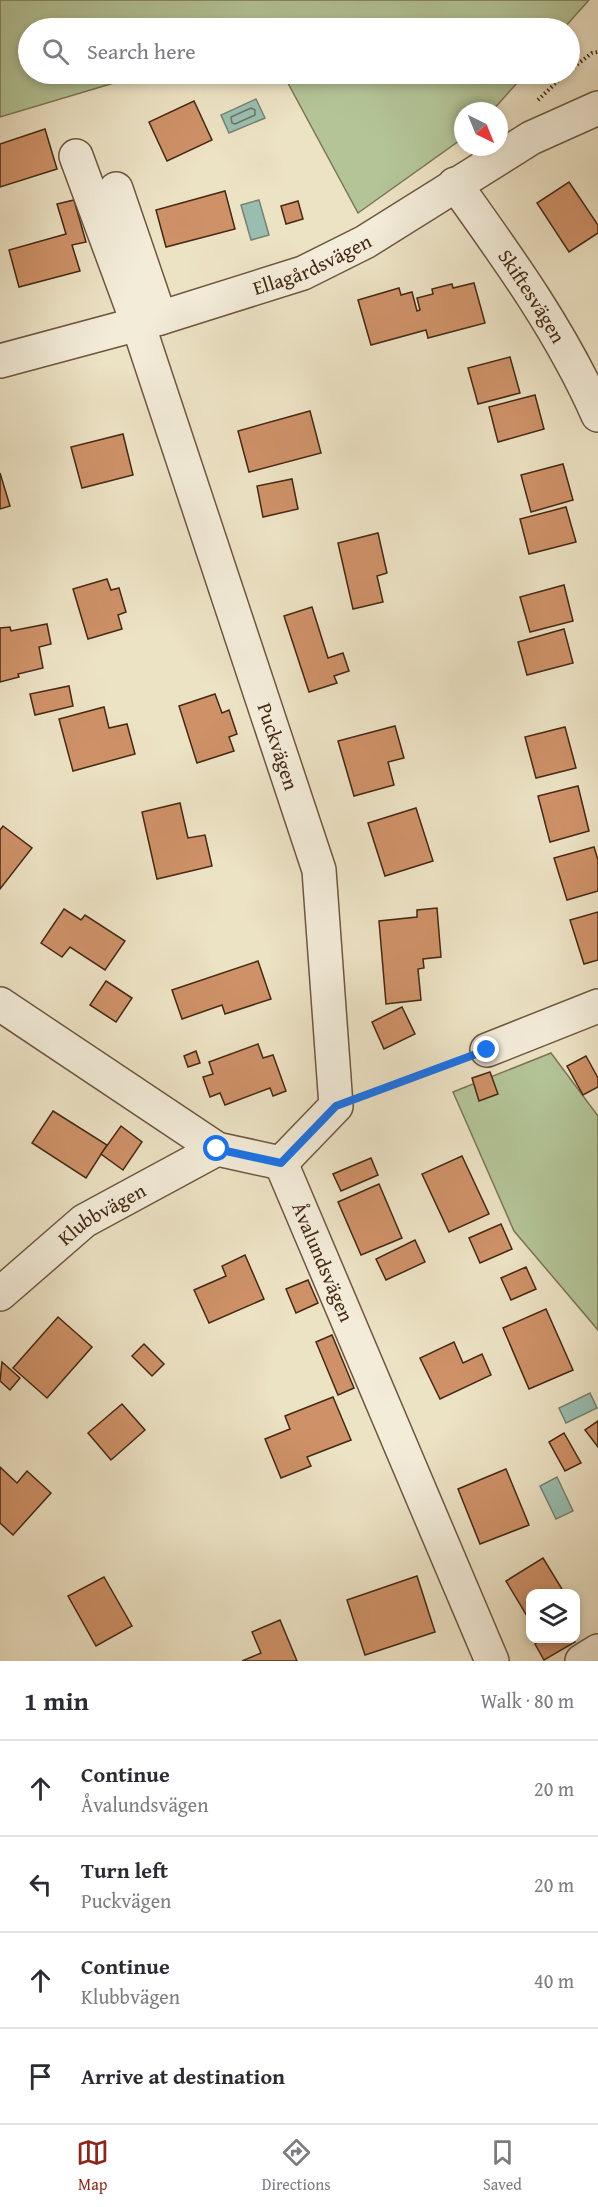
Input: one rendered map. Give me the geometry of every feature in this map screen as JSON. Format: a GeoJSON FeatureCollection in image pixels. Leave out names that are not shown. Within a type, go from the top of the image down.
{"type":"FeatureCollection","features":[{"type":"Feature","properties":{"kind":"street","name":"Ellagårdsvägen"},"geometry":{"type":"LineString","coordinates":[[0,361],[149,321],[303,273],[365,242],[531,138],[598,108]]}},
{"type":"Feature","properties":{"kind":"street"},"geometry":{"type":"LineString","coordinates":[[76,156],[149,321]]}},
{"type":"Feature","properties":{"kind":"street","name":"Skiftesvägen"},"geometry":{"type":"LineString","coordinates":[[455,184],[524,280],[581,376],[598,415]]}},
{"type":"Feature","properties":{"kind":"street"},"geometry":{"type":"LineString","coordinates":[[116,189],[149,321]]}},
{"type":"Feature","properties":{"kind":"street","name":"Puckvägen"},"geometry":{"type":"LineString","coordinates":[[149,321],[319,870],[336,1106]]}},
{"type":"Feature","properties":{"kind":"street"},"geometry":{"type":"LineString","coordinates":[[0,1004],[217,1149],[281,1163],[336,1106]]}},
{"type":"Feature","properties":{"kind":"street"},"geometry":{"type":"LineString","coordinates":[[487,1050],[598,1006]]}},
{"type":"Feature","properties":{"kind":"street","name":"Klubbvägen"},"geometry":{"type":"LineString","coordinates":[[0,1294],[84,1221],[217,1149]]}},
{"type":"Feature","properties":{"kind":"street","name":"Åvalundsvägen"},"geometry":{"type":"LineString","coordinates":[[281,1163],[492,1661]]}},
{"type":"Feature","properties":{"kind":"street"},"geometry":{"type":"LineString","coordinates":[[582,1661],[598,1651]]}},
{"type":"Feature","properties":{"kind":"path"},"geometry":{"type":"LineString","coordinates":[[580,62],[592,53],[598,52]]}},
{"type":"Feature","properties":{"kind":"path"},"geometry":{"type":"LineString","coordinates":[[336,1106],[487,1050]]}},
{"type":"Feature","properties":{"kind":"shaded area"},"geometry":{"type":"Polygon","coordinates":[[[0,0],[589,0],[573,18],[18,18],[18,84],[111,84],[0,117],[0,0]]]}},
{"type":"Feature","properties":{"kind":"shaded area"},"geometry":{"type":"Polygon","coordinates":[[[288,84],[516,84],[500,102],[454,102],[454,144],[358,213],[288,84]]]}},
{"type":"Feature","properties":{"kind":"shaded area"},"geometry":{"type":"Polygon","coordinates":[[[551,1053],[598,1116],[598,1330],[514,1231],[453,1092],[551,1053]]]}},
{"type":"Feature","properties":{"kind":"water"},"geometry":{"type":"Polygon","coordinates":[[[256,99],[265,118],[229,133],[221,115],[256,99]]]}},
{"type":"Feature","properties":{"kind":"water"},"geometry":{"type":"Polygon","coordinates":[[[259,200],[269,235],[251,240],[241,205],[259,200]]]}},
{"type":"Feature","properties":{"kind":"water"},"geometry":{"type":"Polygon","coordinates":[[[590,1393],[597,1408],[566,1423],[559,1408],[590,1393]]]}},
{"type":"Feature","properties":{"kind":"water"},"geometry":{"type":"Polygon","coordinates":[[[557,1477],[573,1511],[556,1519],[540,1486],[557,1477]]]}},
{"type":"Feature","properties":{"kind":"building"},"geometry":{"type":"Polygon","coordinates":[[[194,101],[212,140],[167,161],[149,122],[194,101]]]}},
{"type":"Feature","properties":{"kind":"building"},"geometry":{"type":"Polygon","coordinates":[[[45,129],[57,169],[0,187],[0,144],[45,129]]]}},
{"type":"Feature","properties":{"kind":"building"},"geometry":{"type":"Polygon","coordinates":[[[569,182],[598,225],[598,233],[569,252],[537,203],[569,182]]]}},
{"type":"Feature","properties":{"kind":"building"},"geometry":{"type":"Polygon","coordinates":[[[225,191],[235,229],[166,247],[156,210],[225,191]]]}},
{"type":"Feature","properties":{"kind":"building"},"geometry":{"type":"Polygon","coordinates":[[[74,200],[86,242],[72,245],[80,271],[19,287],[9,250],[66,234],[57,204],[74,200]]]}},
{"type":"Feature","properties":{"kind":"building"},"geometry":{"type":"Polygon","coordinates":[[[298,201],[303,219],[286,224],[281,206],[298,201]]]}},
{"type":"Feature","properties":{"kind":"building"},"geometry":{"type":"Polygon","coordinates":[[[474,283],[485,323],[428,338],[426,330],[371,345],[358,300],[399,288],[401,295],[412,292],[417,311],[420,310],[417,298],[433,294],[432,289],[452,284],[453,288],[474,283]]]}},
{"type":"Feature","properties":{"kind":"building"},"geometry":{"type":"Polygon","coordinates":[[[510,357],[520,393],[478,404],[468,368],[510,357]]]}},
{"type":"Feature","properties":{"kind":"building"},"geometry":{"type":"Polygon","coordinates":[[[535,395],[544,429],[498,442],[489,407],[535,395]]]}},
{"type":"Feature","properties":{"kind":"building"},"geometry":{"type":"Polygon","coordinates":[[[310,411],[321,453],[249,472],[238,431],[310,411]]]}},
{"type":"Feature","properties":{"kind":"building"},"geometry":{"type":"Polygon","coordinates":[[[123,434],[133,475],[82,488],[71,447],[123,434]]]}},
{"type":"Feature","properties":{"kind":"building"},"geometry":{"type":"Polygon","coordinates":[[[563,464],[573,500],[531,512],[521,475],[563,464]]]}},
{"type":"Feature","properties":{"kind":"building"},"geometry":{"type":"Polygon","coordinates":[[[0,473],[10,506],[0,509],[0,473]]]}},
{"type":"Feature","properties":{"kind":"building"},"geometry":{"type":"Polygon","coordinates":[[[292,479],[298,509],[263,517],[257,486],[292,479]]]}},
{"type":"Feature","properties":{"kind":"building"},"geometry":{"type":"Polygon","coordinates":[[[566,507],[576,542],[529,554],[520,519],[566,507]]]}},
{"type":"Feature","properties":{"kind":"building"},"geometry":{"type":"Polygon","coordinates":[[[378,533],[387,573],[377,576],[383,602],[353,609],[338,543],[378,533]]]}},
{"type":"Feature","properties":{"kind":"building"},"geometry":{"type":"Polygon","coordinates":[[[107,579],[111,590],[119,588],[126,612],[118,615],[122,629],[88,639],[73,589],[107,579]]]}},
{"type":"Feature","properties":{"kind":"building"},"geometry":{"type":"Polygon","coordinates":[[[564,585],[573,621],[530,632],[520,597],[564,585]]]}},
{"type":"Feature","properties":{"kind":"building"},"geometry":{"type":"Polygon","coordinates":[[[312,607],[328,658],[343,653],[349,671],[334,676],[337,683],[309,692],[284,616],[312,607]]]}},
{"type":"Feature","properties":{"kind":"building"},"geometry":{"type":"Polygon","coordinates":[[[47,624],[51,644],[39,647],[43,668],[18,674],[19,677],[0,682],[0,628],[10,627],[11,631],[47,624]]]}},
{"type":"Feature","properties":{"kind":"building"},"geometry":{"type":"Polygon","coordinates":[[[564,629],[573,663],[527,675],[518,642],[564,629]]]}},
{"type":"Feature","properties":{"kind":"building"},"geometry":{"type":"Polygon","coordinates":[[[69,686],[73,706],[35,715],[30,694],[69,686]]]}},
{"type":"Feature","properties":{"kind":"building"},"geometry":{"type":"Polygon","coordinates":[[[215,694],[222,713],[229,710],[237,734],[229,737],[234,751],[197,763],[179,706],[215,694]]]}},
{"type":"Feature","properties":{"kind":"building"},"geometry":{"type":"Polygon","coordinates":[[[104,707],[109,728],[127,724],[135,754],[73,771],[59,719],[104,707]]]}},
{"type":"Feature","properties":{"kind":"building"},"geometry":{"type":"Polygon","coordinates":[[[395,726],[404,758],[388,762],[394,785],[354,796],[338,741],[395,726]]]}},
{"type":"Feature","properties":{"kind":"building"},"geometry":{"type":"Polygon","coordinates":[[[565,727],[576,768],[536,778],[525,737],[565,727]]]}},
{"type":"Feature","properties":{"kind":"building"},"geometry":{"type":"Polygon","coordinates":[[[578,786],[589,831],[550,842],[538,796],[578,786]]]}},
{"type":"Feature","properties":{"kind":"building"},"geometry":{"type":"Polygon","coordinates":[[[180,803],[188,838],[205,835],[212,866],[157,879],[142,812],[180,803]]]}},
{"type":"Feature","properties":{"kind":"building"},"geometry":{"type":"Polygon","coordinates":[[[416,808],[433,861],[385,876],[368,823],[416,808]]]}},
{"type":"Feature","properties":{"kind":"building"},"geometry":{"type":"Polygon","coordinates":[[[3,826],[32,848],[0,889],[0,830],[3,826]]]}},
{"type":"Feature","properties":{"kind":"building"},"geometry":{"type":"Polygon","coordinates":[[[594,847],[598,860],[598,891],[567,900],[554,858],[594,847]]]}},
{"type":"Feature","properties":{"kind":"building"},"geometry":{"type":"Polygon","coordinates":[[[437,908],[441,957],[423,959],[424,968],[418,969],[421,1000],[386,1004],[379,921],[417,917],[417,910],[437,908]]]}},
{"type":"Feature","properties":{"kind":"building"},"geometry":{"type":"Polygon","coordinates":[[[64,909],[81,920],[85,915],[125,941],[105,970],[70,947],[62,957],[41,943],[64,909]]]}},
{"type":"Feature","properties":{"kind":"building"},"geometry":{"type":"Polygon","coordinates":[[[598,912],[598,960],[584,964],[570,920],[598,912]]]}},
{"type":"Feature","properties":{"kind":"building"},"geometry":{"type":"Polygon","coordinates":[[[258,961],[271,999],[225,1014],[222,1005],[182,1019],[172,990],[258,961]]]}},
{"type":"Feature","properties":{"kind":"building"},"geometry":{"type":"Polygon","coordinates":[[[106,981],[132,998],[116,1022],[90,1005],[106,981]]]}},
{"type":"Feature","properties":{"kind":"building"},"geometry":{"type":"Polygon","coordinates":[[[402,1007],[415,1034],[384,1049],[372,1022],[402,1007]]]}},
{"type":"Feature","properties":{"kind":"building"},"geometry":{"type":"Polygon","coordinates":[[[258,1044],[263,1058],[273,1055],[286,1091],[273,1096],[270,1088],[225,1105],[220,1093],[210,1097],[203,1077],[213,1074],[209,1062],[258,1044]]]}},
{"type":"Feature","properties":{"kind":"building"},"geometry":{"type":"Polygon","coordinates":[[[196,1051],[200,1063],[188,1067],[184,1056],[196,1051]]]}},
{"type":"Feature","properties":{"kind":"building"},"geometry":{"type":"Polygon","coordinates":[[[586,1056],[598,1078],[598,1087],[583,1095],[567,1066],[586,1056]]]}},
{"type":"Feature","properties":{"kind":"building"},"geometry":{"type":"Polygon","coordinates":[[[490,1072],[498,1094],[479,1101],[472,1078],[490,1072]]]}},
{"type":"Feature","properties":{"kind":"building"},"geometry":{"type":"Polygon","coordinates":[[[53,1111],[107,1145],[86,1178],[32,1143],[53,1111]]]}},
{"type":"Feature","properties":{"kind":"building"},"geometry":{"type":"Polygon","coordinates":[[[121,1126],[142,1142],[123,1170],[101,1154],[121,1126]]]}},
{"type":"Feature","properties":{"kind":"building"},"geometry":{"type":"Polygon","coordinates":[[[462,1156],[489,1214],[449,1232],[422,1174],[462,1156]]]}},
{"type":"Feature","properties":{"kind":"building"},"geometry":{"type":"Polygon","coordinates":[[[371,1158],[378,1175],[341,1191],[333,1174],[371,1158]]]}},
{"type":"Feature","properties":{"kind":"building"},"geometry":{"type":"Polygon","coordinates":[[[379,1184],[402,1238],[361,1255],[338,1202],[379,1184]]]}},
{"type":"Feature","properties":{"kind":"building"},"geometry":{"type":"Polygon","coordinates":[[[501,1224],[512,1249],[480,1263],[469,1238],[501,1224]]]}},
{"type":"Feature","properties":{"kind":"building"},"geometry":{"type":"Polygon","coordinates":[[[415,1240],[425,1262],[386,1280],[376,1259],[415,1240]]]}},
{"type":"Feature","properties":{"kind":"building"},"geometry":{"type":"Polygon","coordinates":[[[245,1255],[264,1299],[209,1323],[194,1290],[226,1276],[222,1266],[245,1255]]]}},
{"type":"Feature","properties":{"kind":"building"},"geometry":{"type":"Polygon","coordinates":[[[526,1267],[536,1289],[511,1300],[501,1278],[526,1267]]]}},
{"type":"Feature","properties":{"kind":"building"},"geometry":{"type":"Polygon","coordinates":[[[308,1280],[318,1303],[296,1313],[286,1289],[308,1280]]]}},
{"type":"Feature","properties":{"kind":"building"},"geometry":{"type":"Polygon","coordinates":[[[546,1309],[573,1370],[529,1389],[503,1328],[546,1309]]]}},
{"type":"Feature","properties":{"kind":"building"},"geometry":{"type":"Polygon","coordinates":[[[58,1317],[92,1347],[47,1398],[13,1368],[58,1317]]]}},
{"type":"Feature","properties":{"kind":"building"},"geometry":{"type":"Polygon","coordinates":[[[332,1335],[354,1388],[338,1395],[316,1342],[332,1335]]]}},
{"type":"Feature","properties":{"kind":"building"},"geometry":{"type":"Polygon","coordinates":[[[454,1342],[463,1363],[482,1354],[491,1375],[440,1399],[420,1358],[454,1342]]]}},
{"type":"Feature","properties":{"kind":"building"},"geometry":{"type":"Polygon","coordinates":[[[144,1344],[164,1364],[152,1376],[132,1356],[144,1344]]]}},
{"type":"Feature","properties":{"kind":"building"},"geometry":{"type":"Polygon","coordinates":[[[2,1362],[20,1378],[10,1390],[0,1381],[2,1362]]]}},
{"type":"Feature","properties":{"kind":"building"},"geometry":{"type":"Polygon","coordinates":[[[333,1397],[351,1440],[307,1457],[311,1466],[281,1478],[265,1439],[290,1429],[285,1416],[333,1397]]]}},
{"type":"Feature","properties":{"kind":"building"},"geometry":{"type":"Polygon","coordinates":[[[122,1404],[145,1430],[111,1460],[88,1433],[122,1404]]]}},
{"type":"Feature","properties":{"kind":"building"},"geometry":{"type":"Polygon","coordinates":[[[598,1421],[598,1447],[585,1430],[598,1421]]]}},
{"type":"Feature","properties":{"kind":"building"},"geometry":{"type":"Polygon","coordinates":[[[564,1433],[581,1463],[565,1471],[549,1442],[564,1433]]]}},
{"type":"Feature","properties":{"kind":"building"},"geometry":{"type":"Polygon","coordinates":[[[0,1467],[17,1483],[27,1471],[51,1493],[13,1535],[0,1523],[0,1467]]]}},
{"type":"Feature","properties":{"kind":"building"},"geometry":{"type":"Polygon","coordinates":[[[506,1469],[529,1525],[480,1544],[458,1489],[506,1469]]]}},
{"type":"Feature","properties":{"kind":"building"},"geometry":{"type":"Polygon","coordinates":[[[543,1558],[562,1589],[526,1589],[526,1614],[506,1581],[543,1558]]]}},
{"type":"Feature","properties":{"kind":"building"},"geometry":{"type":"Polygon","coordinates":[[[417,1576],[435,1632],[365,1655],[347,1600],[417,1576]]]}},
{"type":"Feature","properties":{"kind":"building"},"geometry":{"type":"Polygon","coordinates":[[[104,1577],[132,1626],[96,1646],[68,1596],[104,1577]]]}},
{"type":"Feature","properties":{"kind":"building"},"geometry":{"type":"Polygon","coordinates":[[[280,1620],[297,1661],[242,1661],[261,1653],[252,1632],[280,1620]]]}},
{"type":"Feature","properties":{"kind":"building"},"geometry":{"type":"Polygon","coordinates":[[[536,1643],[573,1643],[544,1660],[536,1643]]]}},
{"type":"Feature","properties":{"kind":"route"},"geometry":{"type":"LineString","coordinates":[[217,1149],[281,1163],[336,1106],[487,1050]]}}]}
